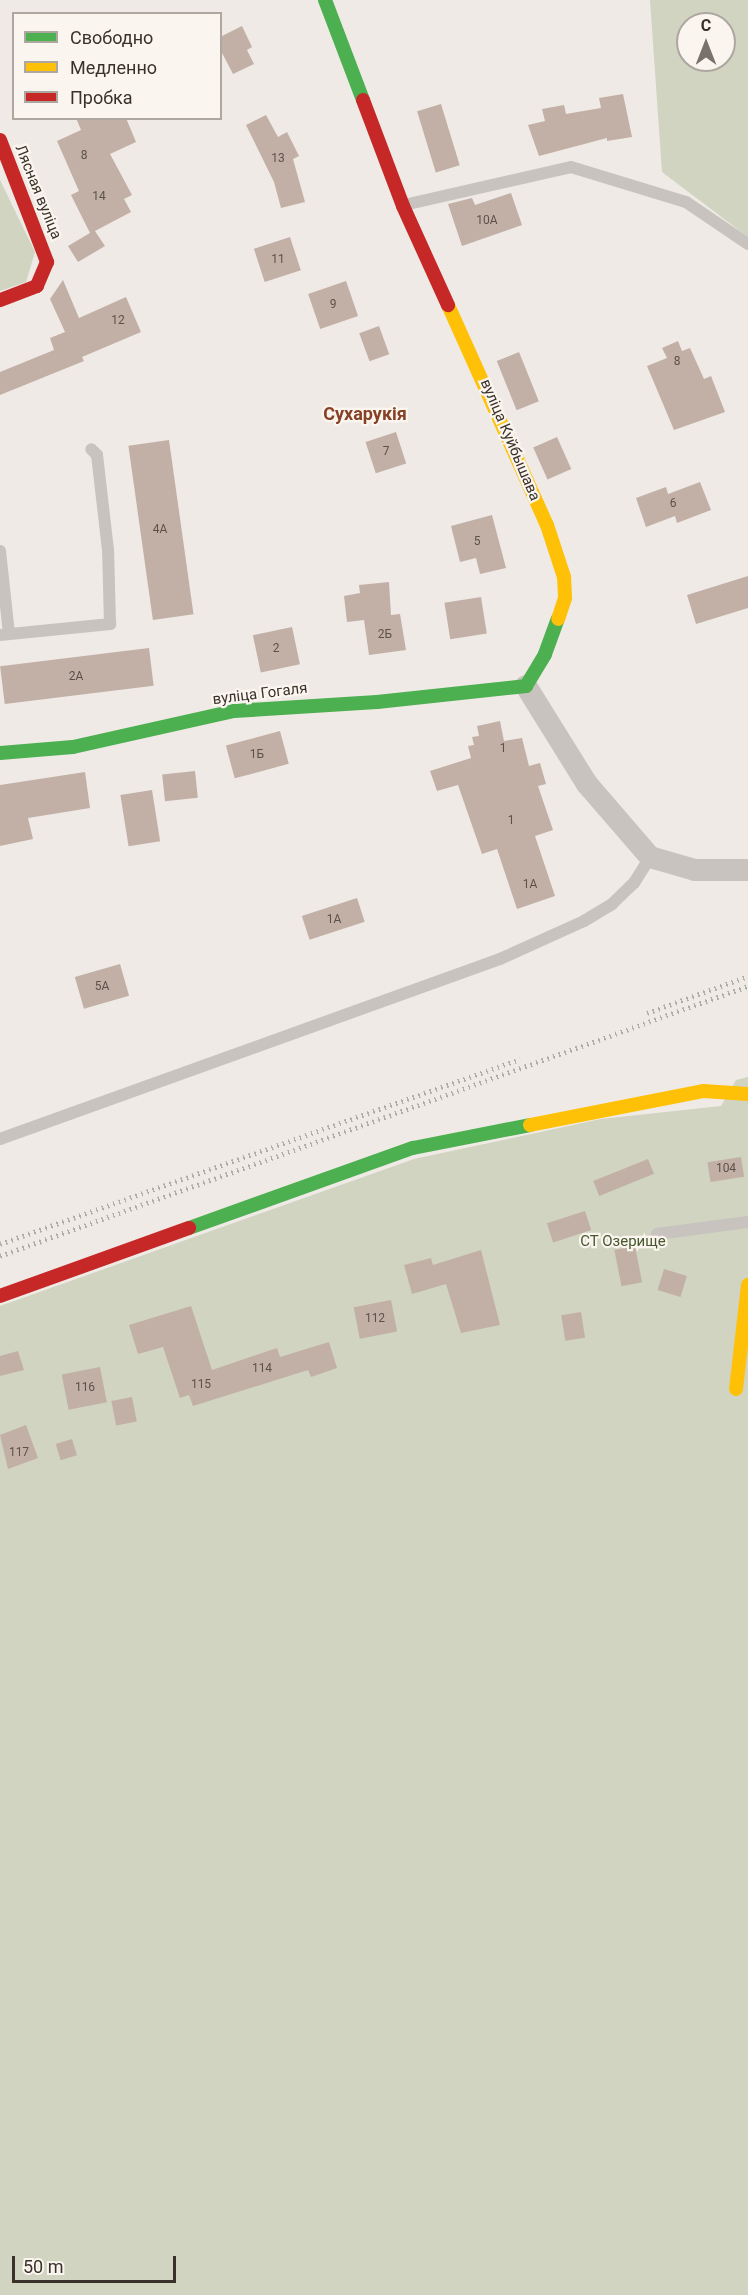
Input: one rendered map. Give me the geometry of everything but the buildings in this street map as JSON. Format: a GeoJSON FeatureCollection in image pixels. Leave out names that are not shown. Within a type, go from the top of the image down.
{"type":"FeatureCollection","features":[{"type":"Feature","properties":{"kind":"street","name":"вуліца Куйбышава"},"geometry":{"type":"LineString","coordinates":[[326,0],[403,206],[481,373],[547,525],[564,577],[565,598],[557,621],[545,654],[526,686]]}},
{"type":"Feature","properties":{"kind":"street","name":"Лясная вуліца"},"geometry":{"type":"LineString","coordinates":[[0,140],[47,262],[37,286],[0,300]]}},
{"type":"Feature","properties":{"kind":"street","name":"вуліца Гогаля"},"geometry":{"type":"LineString","coordinates":[[0,753],[73,747],[234,711],[377,702],[526,686]]}},
{"type":"Feature","properties":{"kind":"street"},"geometry":{"type":"LineString","coordinates":[[526,686],[587,784],[650,857],[695,870],[748,870]]}},
{"type":"Feature","properties":{"kind":"street"},"geometry":{"type":"LineString","coordinates":[[0,1296],[413,1148],[704,1091],[742,1093]]}},
{"type":"Feature","properties":{"kind":"street"},"geometry":{"type":"LineString","coordinates":[[736,1389],[748,1285]]}},
{"type":"Feature","properties":{"kind":"lane"},"geometry":{"type":"LineString","coordinates":[[403,206],[571,166],[686,202],[748,244]]}},
{"type":"Feature","properties":{"kind":"lane"},"geometry":{"type":"LineString","coordinates":[[0,551],[4,635],[110,624],[108,550],[97,454],[91,449]]}},
{"type":"Feature","properties":{"kind":"lane"},"geometry":{"type":"LineString","coordinates":[[0,1139],[500,959],[584,921],[612,904],[634,883],[650,857]]}},
{"type":"Feature","properties":{"kind":"lane"},"geometry":{"type":"LineString","coordinates":[[657,1234],[748,1222]]}},
{"type":"Feature","properties":{"kind":"green space"},"geometry":{"type":"Polygon","coordinates":[[[650,0],[748,0],[748,237],[662,172],[650,0]]]}},
{"type":"Feature","properties":{"kind":"green space"},"geometry":{"type":"Polygon","coordinates":[[[0,180],[35,252],[26,282],[0,291],[0,180]]]}},
{"type":"Feature","properties":{"kind":"green space","name":"СТ Озерище"},"geometry":{"type":"Polygon","coordinates":[[[748,1077],[748,2295],[0,2295],[0,1306],[414,1159],[601,1119],[721,1106],[736,1080],[748,1077]]]}},
{"type":"Feature","properties":{"kind":"railway"},"geometry":{"type":"LineString","coordinates":[[647,1013],[748,976]]}},
{"type":"Feature","properties":{"kind":"railway"},"geometry":{"type":"LineString","coordinates":[[0,1256],[748,986]]}},
{"type":"Feature","properties":{"kind":"railway"},"geometry":{"type":"LineString","coordinates":[[0,1244],[520,1059]]}},
{"type":"Feature","properties":{"kind":"traffic: fast"},"geometry":{"type":"LineString","coordinates":[[325,0],[363,100]]}},
{"type":"Feature","properties":{"kind":"traffic: fast"},"geometry":{"type":"LineString","coordinates":[[0,753],[73,747],[234,711],[377,702],[526,686],[545,654],[558,619]]}},
{"type":"Feature","properties":{"kind":"traffic: fast"},"geometry":{"type":"LineString","coordinates":[[189,1228],[413,1148],[530,1125]]}},
{"type":"Feature","properties":{"kind":"traffic: slow"},"geometry":{"type":"LineString","coordinates":[[448,305],[547,525],[564,577],[565,598],[558,619]]}},
{"type":"Feature","properties":{"kind":"traffic: slow"},"geometry":{"type":"LineString","coordinates":[[530,1125],[703,1091],[748,1094]]}},
{"type":"Feature","properties":{"kind":"traffic: slow"},"geometry":{"type":"LineString","coordinates":[[736,1389],[748,1285]]}},
{"type":"Feature","properties":{"kind":"traffic: jam"},"geometry":{"type":"LineString","coordinates":[[363,100],[403,206],[448,305]]}},
{"type":"Feature","properties":{"kind":"traffic: jam"},"geometry":{"type":"LineString","coordinates":[[0,140],[47,262],[37,286],[0,300]]}},
{"type":"Feature","properties":{"kind":"traffic: jam"},"geometry":{"type":"LineString","coordinates":[[0,1296],[189,1228]]}},
{"type":"Feature","properties":{"kind":"district","name":"Сухарукія"},"geometry":{"type":"Point","coordinates":[365,414]}}]}
